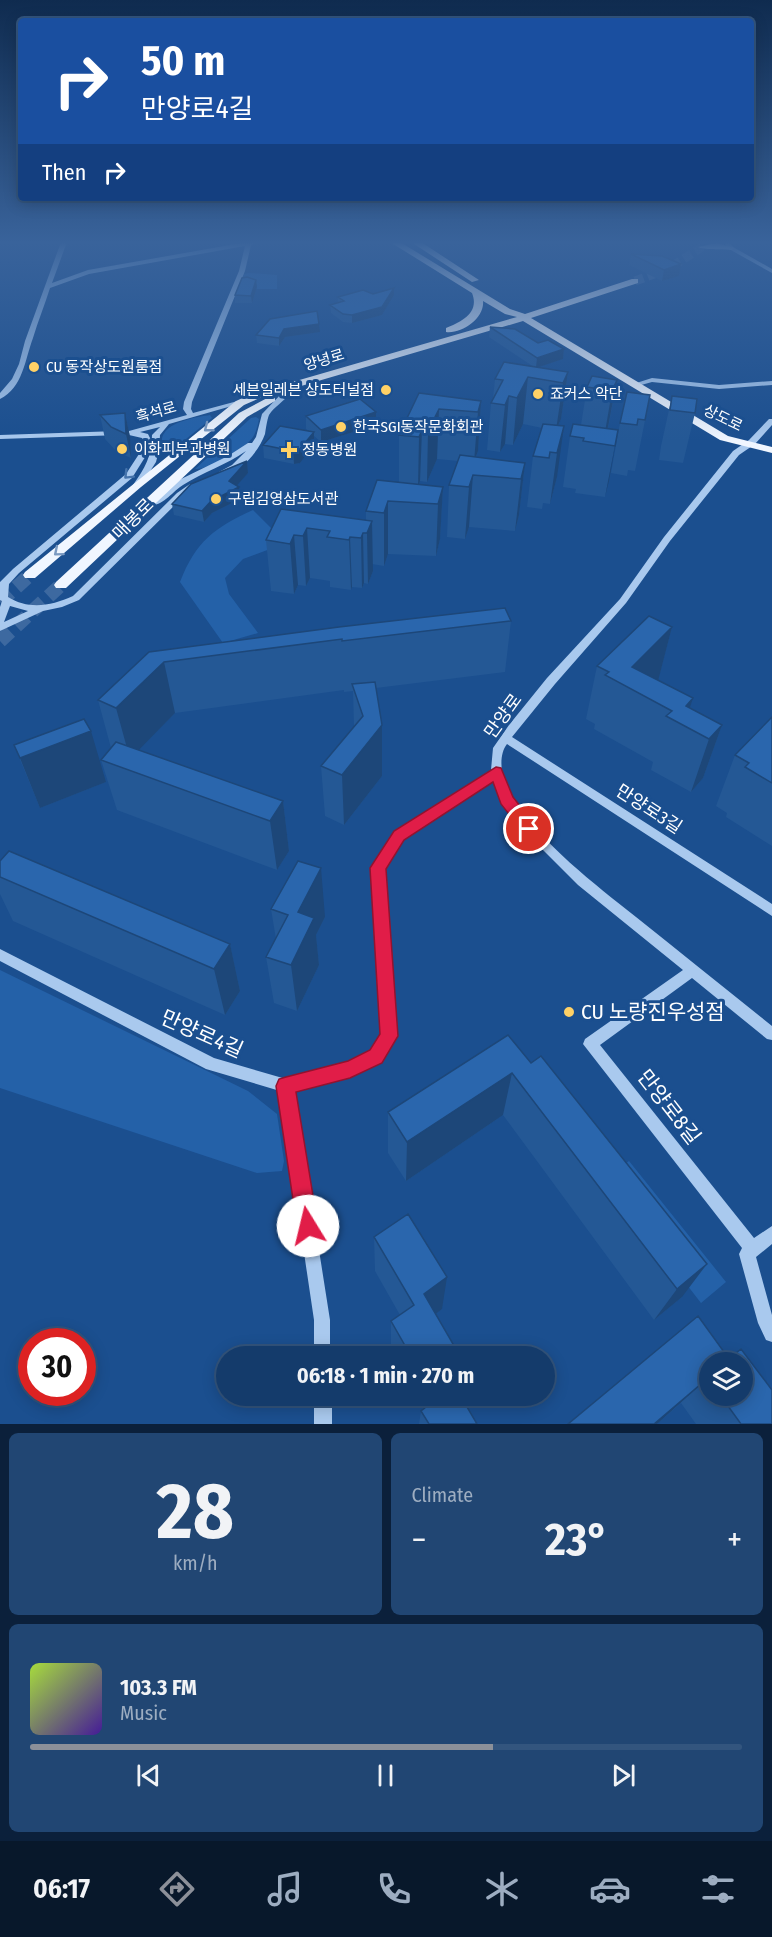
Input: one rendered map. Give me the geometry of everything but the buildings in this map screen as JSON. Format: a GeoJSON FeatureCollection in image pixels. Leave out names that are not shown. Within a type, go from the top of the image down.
{"type":"FeatureCollection","features":[{"type":"Feature","properties":{"kind":"main road"},"geometry":{"type":"LineString","coordinates":[[410,350],[474,317],[479,308]]}},
{"type":"Feature","properties":{"kind":"main road","name":"상도로"},"geometry":{"type":"LineString","coordinates":[[502,308],[520,316],[724,438],[772,450]]}},
{"type":"Feature","properties":{"kind":"main road","name":"상도로"},"geometry":{"type":"LineString","coordinates":[[517,308],[520,316]]}},
{"type":"Feature","properties":{"kind":"main road","name":"양녕로"},"geometry":{"type":"LineString","coordinates":[[30,575],[137,485],[245,401],[276,387],[297,384],[545,308]]}},
{"type":"Feature","properties":{"kind":"main road","name":"양녕로"},"geometry":{"type":"LineString","coordinates":[[61,585],[135,517],[196,456],[243,415],[269,400],[286,394],[297,384]]}},
{"type":"Feature","properties":{"kind":"street"},"geometry":{"type":"LineString","coordinates":[[0,397],[7,391],[18,373],[42,308]]}},
{"type":"Feature","properties":{"kind":"street"},"geometry":{"type":"LineString","coordinates":[[191,416],[187,409],[188,402],[227,308]]}},
{"type":"Feature","properties":{"kind":"street","name":"상도로"},"geometry":{"type":"LineString","coordinates":[[634,385],[652,380],[687,386],[718,387],[772,383]]}},
{"type":"Feature","properties":{"kind":"street","name":"매봉로"},"geometry":{"type":"LineString","coordinates":[[7,600],[24,606],[42,608],[65,604],[76,598],[180,495],[198,482],[235,467],[246,458],[259,439],[267,414],[286,394]]}},
{"type":"Feature","properties":{"kind":"street","name":"흑석로"},"geometry":{"type":"LineString","coordinates":[[0,437],[132,433],[245,401]]}},
{"type":"Feature","properties":{"kind":"street","name":"만양로"},"geometry":{"type":"LineString","coordinates":[[496,772],[498,748],[551,681],[623,601],[667,539],[736,453],[772,421]]}},
{"type":"Feature","properties":{"kind":"street"},"geometry":{"type":"LineString","coordinates":[[0,621],[7,600],[3,597],[4,583],[80,515],[129,476],[141,460],[151,437],[171,422]]}},
{"type":"Feature","properties":{"kind":"street"},"geometry":{"type":"LineString","coordinates":[[132,433],[151,437],[158,447],[154,460],[137,485]]}},
{"type":"Feature","properties":{"kind":"street"},"geometry":{"type":"LineString","coordinates":[[135,517],[180,483],[231,458],[259,439]]}},
{"type":"Feature","properties":{"kind":"street"},"geometry":{"type":"LineString","coordinates":[[0,628],[42,608]]}},
{"type":"Feature","properties":{"kind":"street","name":"만양로3길"},"geometry":{"type":"LineString","coordinates":[[506,738],[772,911]]}},
{"type":"Feature","properties":{"kind":"street"},"geometry":{"type":"LineString","coordinates":[[322,1346],[322,1320],[286,1086],[350,1069],[376,1057],[389,1036],[378,868],[399,836],[496,772],[506,800],[529,829],[582,881],[772,1034]]}},
{"type":"Feature","properties":{"kind":"street","name":"만양로4길"},"geometry":{"type":"LineString","coordinates":[[0,956],[211,1064],[286,1086]]}},
{"type":"Feature","properties":{"kind":"street","name":"만양로8길"},"geometry":{"type":"LineString","coordinates":[[693,970],[591,1044],[753,1250]]}},
{"type":"Feature","properties":{"kind":"street"},"geometry":{"type":"LineString","coordinates":[[772,1234],[747,1254],[766,1323],[772,1334]]}},
{"type":"Feature","properties":{"kind":"street"},"geometry":{"type":"LineString","coordinates":[[322,1406],[323,1424]]}},
{"type":"Feature","properties":{"kind":"shaded area"},"geometry":{"type":"Polygon","coordinates":[[[210,415],[212,418],[170,452],[162,451],[162,437],[169,428],[186,420],[210,415]]]}},
{"type":"Feature","properties":{"kind":"shaded area"},"geometry":{"type":"Polygon","coordinates":[[[251,418],[259,419],[249,442],[235,453],[217,462],[195,469],[251,418]]]}},
{"type":"Feature","properties":{"kind":"shaded area"},"geometry":{"type":"Polygon","coordinates":[[[253,510],[286,543],[243,559],[225,578],[229,594],[258,633],[223,643],[180,582],[193,556],[208,537],[227,523],[253,510]]]}},
{"type":"Feature","properties":{"kind":"shaded area"},"geometry":{"type":"Polygon","coordinates":[[[0,970],[248,1091],[277,1114],[284,1161],[282,1171],[257,1173],[0,1088],[0,970]]]}},
{"type":"Feature","properties":{"kind":"shaded area"},"geometry":{"type":"Polygon","coordinates":[[[629,1161],[726,1282],[701,1303],[605,1179],[629,1161]]]}},
{"type":"Feature","properties":{"kind":"tunnel"},"geometry":{"type":"LineString","coordinates":[[0,602],[30,575]]}},
{"type":"Feature","properties":{"kind":"tunnel"},"geometry":{"type":"LineString","coordinates":[[0,641],[61,585]]}},
{"type":"Feature","properties":{"kind":"place","name":"CU 동작상도원룸점"},"geometry":{"type":"Point","coordinates":[34,367]}},
{"type":"Feature","properties":{"kind":"place","name":"세븐일레븐 상도터널점"},"geometry":{"type":"Point","coordinates":[386,390]}},
{"type":"Feature","properties":{"kind":"place","name":"죠커스 악단"},"geometry":{"type":"Point","coordinates":[538,394]}},
{"type":"Feature","properties":{"kind":"place","name":"한국SGI동작문화회관"},"geometry":{"type":"Point","coordinates":[341,427]}},
{"type":"Feature","properties":{"kind":"place","name":"이화피부과병원"},"geometry":{"type":"Point","coordinates":[122,449]}},
{"type":"Feature","properties":{"kind":"place","name":"정동병원"},"geometry":{"type":"Point","coordinates":[289,450]}},
{"type":"Feature","properties":{"kind":"place","name":"구립김영삼도서관"},"geometry":{"type":"Point","coordinates":[216,499]}},
{"type":"Feature","properties":{"kind":"place","name":"CU 노량진우성점"},"geometry":{"type":"Point","coordinates":[569,1012]}},
{"type":"Feature","properties":{"kind":"route"},"geometry":{"type":"LineString","coordinates":[[308,1226],[286,1086],[350,1069],[376,1057],[389,1036],[378,868],[399,836],[496,772],[506,800],[529,829]]}}]}
